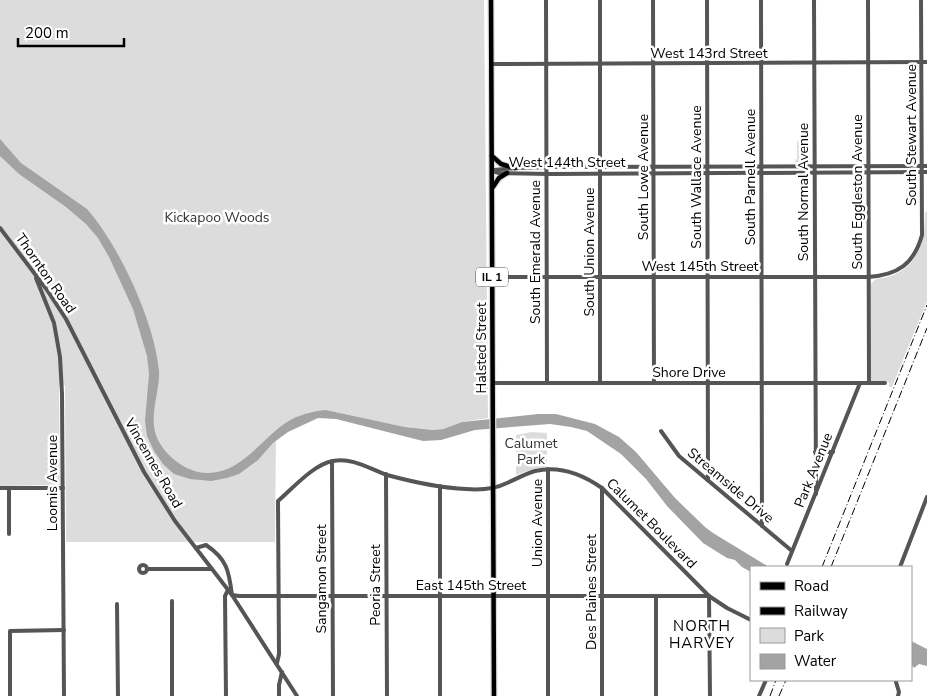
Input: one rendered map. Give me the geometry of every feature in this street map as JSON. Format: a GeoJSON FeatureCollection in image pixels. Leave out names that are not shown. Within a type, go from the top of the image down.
{"type":"FeatureCollection","features":[{"type":"Feature","properties":{"kind":"main road","name":"Halsted Street"},"geometry":{"type":"LineString","coordinates":[[490,0],[492,64],[494,696]]}},
{"type":"Feature","properties":{"kind":"main road"},"geometry":{"type":"LineString","coordinates":[[492,156],[502,164],[515,168]]}},
{"type":"Feature","properties":{"kind":"main road"},"geometry":{"type":"LineString","coordinates":[[492,188],[499,178],[507,173]]}},
{"type":"Feature","properties":{"kind":"street","name":"South Emerald Avenue"},"geometry":{"type":"LineString","coordinates":[[546,0],[546,383]]}},
{"type":"Feature","properties":{"kind":"street","name":"South Union Avenue"},"geometry":{"type":"LineString","coordinates":[[600,0],[600,383]]}},
{"type":"Feature","properties":{"kind":"street","name":"South Lowe Avenue"},"geometry":{"type":"LineString","coordinates":[[653,0],[654,383]]}},
{"type":"Feature","properties":{"kind":"street","name":"South Wallace Avenue"},"geometry":{"type":"LineString","coordinates":[[707,0],[708,480]]}},
{"type":"Feature","properties":{"kind":"street","name":"South Parnell Avenue"},"geometry":{"type":"LineString","coordinates":[[760,0],[762,526]]}},
{"type":"Feature","properties":{"kind":"street","name":"South Normal Avenue"},"geometry":{"type":"LineString","coordinates":[[814,0],[816,494]]}},
{"type":"Feature","properties":{"kind":"street","name":"South Eggleston Avenue"},"geometry":{"type":"LineString","coordinates":[[868,0],[869,383]]}},
{"type":"Feature","properties":{"kind":"street","name":"South Stewart Avenue"},"geometry":{"type":"LineString","coordinates":[[905,265],[912,259],[922,235],[921,0]]}},
{"type":"Feature","properties":{"kind":"street","name":"West 143rd Street"},"geometry":{"type":"LineString","coordinates":[[492,64],[927,62]]}},
{"type":"Feature","properties":{"kind":"street","name":"West 144th Street"},"geometry":{"type":"LineString","coordinates":[[492,170],[546,167],[927,166]]}},
{"type":"Feature","properties":{"kind":"street","name":"West 144th Street"},"geometry":{"type":"LineString","coordinates":[[492,170],[507,173],[546,174],[927,172]]}},
{"type":"Feature","properties":{"kind":"street","name":"Thornton Road"},"geometry":{"type":"LineString","coordinates":[[0,228],[66,320],[99,384]]}},
{"type":"Feature","properties":{"kind":"street","name":"West 145th Street"},"geometry":{"type":"LineString","coordinates":[[492,277],[868,277],[882,276],[895,272],[905,265]]}},
{"type":"Feature","properties":{"kind":"street","name":"Loomis Avenue"},"geometry":{"type":"LineString","coordinates":[[34,274],[54,323],[60,357],[62,394],[64,696]]}},
{"type":"Feature","properties":{"kind":"street","name":"Shore Drive"},"geometry":{"type":"LineString","coordinates":[[493,383],[886,383]]}},
{"type":"Feature","properties":{"kind":"street","name":"Park Avenue"},"geometry":{"type":"LineString","coordinates":[[787,564],[860,383]]}},
{"type":"Feature","properties":{"kind":"street","name":"Vincennes Road"},"geometry":{"type":"LineString","coordinates":[[99,384],[144,472],[175,521],[232,595],[297,696]]}},
{"type":"Feature","properties":{"kind":"street","name":"Streamside Drive"},"geometry":{"type":"LineString","coordinates":[[662,431],[679,456],[792,551]]}},
{"type":"Feature","properties":{"kind":"street"},"geometry":{"type":"LineString","coordinates":[[816,452],[833,452]]}},
{"type":"Feature","properties":{"kind":"street"},"geometry":{"type":"LineString","coordinates":[[277,663],[279,654],[278,501],[315,469],[332,461]]}},
{"type":"Feature","properties":{"kind":"street","name":"Calumet Boulevard"},"geometry":{"type":"LineString","coordinates":[[332,461],[350,461],[386,474],[440,486],[466,489],[494,488],[535,471],[548,469],[562,469],[577,473],[602,488],[709,596],[750,620]]}},
{"type":"Feature","properties":{"kind":"street","name":"Sangamon Street"},"geometry":{"type":"LineString","coordinates":[[332,461],[333,696]]}},
{"type":"Feature","properties":{"kind":"street","name":"Union Avenue"},"geometry":{"type":"LineString","coordinates":[[548,469],[548,696]]}},
{"type":"Feature","properties":{"kind":"street","name":"Peoria Street"},"geometry":{"type":"LineString","coordinates":[[386,474],[387,696]]}},
{"type":"Feature","properties":{"kind":"street"},"geometry":{"type":"LineString","coordinates":[[440,486],[440,696]]}},
{"type":"Feature","properties":{"kind":"street"},"geometry":{"type":"LineString","coordinates":[[0,488],[63,488]]}},
{"type":"Feature","properties":{"kind":"street"},"geometry":{"type":"LineString","coordinates":[[9,488],[9,534]]}},
{"type":"Feature","properties":{"kind":"street","name":"Des Plaines Street"},"geometry":{"type":"LineString","coordinates":[[602,488],[602,696]]}},
{"type":"Feature","properties":{"kind":"street"},"geometry":{"type":"LineString","coordinates":[[900,566],[927,497]]}},
{"type":"Feature","properties":{"kind":"street","name":"Vincennes Road"},"geometry":{"type":"LineString","coordinates":[[196,548],[206,545],[223,559],[230,580],[232,595]]}},
{"type":"Feature","properties":{"kind":"street"},"geometry":{"type":"LineString","coordinates":[[147,569],[212,569]]}},
{"type":"Feature","properties":{"kind":"street"},"geometry":{"type":"LineString","coordinates":[[226,696],[225,596],[228,590]]}},
{"type":"Feature","properties":{"kind":"street","name":"East 145th Street"},"geometry":{"type":"LineString","coordinates":[[232,595],[709,596]]}},
{"type":"Feature","properties":{"kind":"street"},"geometry":{"type":"LineString","coordinates":[[656,596],[656,696]]}},
{"type":"Feature","properties":{"kind":"street"},"geometry":{"type":"LineString","coordinates":[[709,596],[710,696]]}},
{"type":"Feature","properties":{"kind":"street"},"geometry":{"type":"LineString","coordinates":[[172,601],[172,696]]}},
{"type":"Feature","properties":{"kind":"street"},"geometry":{"type":"LineString","coordinates":[[117,604],[118,696]]}},
{"type":"Feature","properties":{"kind":"street"},"geometry":{"type":"LineString","coordinates":[[10,696],[10,631],[64,630]]}},
{"type":"Feature","properties":{"kind":"street"},"geometry":{"type":"LineString","coordinates":[[279,696],[282,672]]}},
{"type":"Feature","properties":{"kind":"street"},"geometry":{"type":"LineString","coordinates":[[759,696],[766,681]]}},
{"type":"Feature","properties":{"kind":"street"},"geometry":{"type":"LineString","coordinates":[[896,682],[899,692],[898,696]]}},
{"type":"Feature","properties":{"kind":"green space","name":"Kickapoo Woods"},"geometry":{"type":"Polygon","coordinates":[[[0,0],[484,0],[488,418],[462,422],[443,429],[433,430],[405,427],[326,410],[276,430],[275,542],[66,542],[65,385],[59,385],[60,485],[0,486],[0,0]]]}},
{"type":"Feature","properties":{"kind":"green space"},"geometry":{"type":"Polygon","coordinates":[[[797,141],[809,141],[809,162],[794,162],[797,159],[797,141]]]}},
{"type":"Feature","properties":{"kind":"green space"},"geometry":{"type":"Polygon","coordinates":[[[927,211],[927,301],[892,387],[889,387],[889,382],[871,382],[871,284],[877,279],[898,273],[913,260],[921,243],[925,213],[927,211]]]}},
{"type":"Feature","properties":{"kind":"green space","name":"Calumet Park"},"geometry":{"type":"Polygon","coordinates":[[[532,432],[547,433],[547,467],[533,469],[516,475],[516,435],[532,432]]]}},
{"type":"Feature","properties":{"kind":"water"},"geometry":{"type":"Polygon","coordinates":[[[0,139],[21,163],[87,209],[99,224],[123,263],[143,308],[156,352],[159,379],[154,411],[156,435],[164,450],[184,467],[209,473],[231,467],[251,454],[287,422],[311,412],[326,410],[405,427],[433,430],[443,429],[462,422],[538,414],[556,414],[595,424],[619,437],[636,452],[675,498],[705,527],[767,566],[750,566],[750,571],[735,560],[727,558],[703,543],[621,454],[587,431],[571,427],[550,424],[475,430],[441,440],[423,441],[336,419],[318,418],[288,432],[273,443],[258,460],[239,474],[211,481],[190,479],[174,474],[163,464],[147,436],[145,421],[149,374],[147,356],[133,309],[109,257],[98,238],[86,224],[66,207],[19,174],[0,156],[0,139]]]}},
{"type":"Feature","properties":{"kind":"water"},"geometry":{"type":"Polygon","coordinates":[[[912,642],[927,649],[927,666],[919,664],[914,668],[912,665],[912,642]]]}},
{"type":"Feature","properties":{"kind":"railway"},"geometry":{"type":"LineString","coordinates":[[822,566],[927,305]]}},
{"type":"Feature","properties":{"kind":"railway"},"geometry":{"type":"LineString","coordinates":[[831,566],[927,328]]}},
{"type":"Feature","properties":{"kind":"railway"},"geometry":{"type":"LineString","coordinates":[[770,696],[776,681]]}},
{"type":"Feature","properties":{"kind":"railway"},"geometry":{"type":"LineString","coordinates":[[779,696],[786,681]]}},
{"type":"Feature","properties":{"kind":"district","name":"NORTH HARVEY"},"geometry":{"type":"Point","coordinates":[702,634]}}]}
